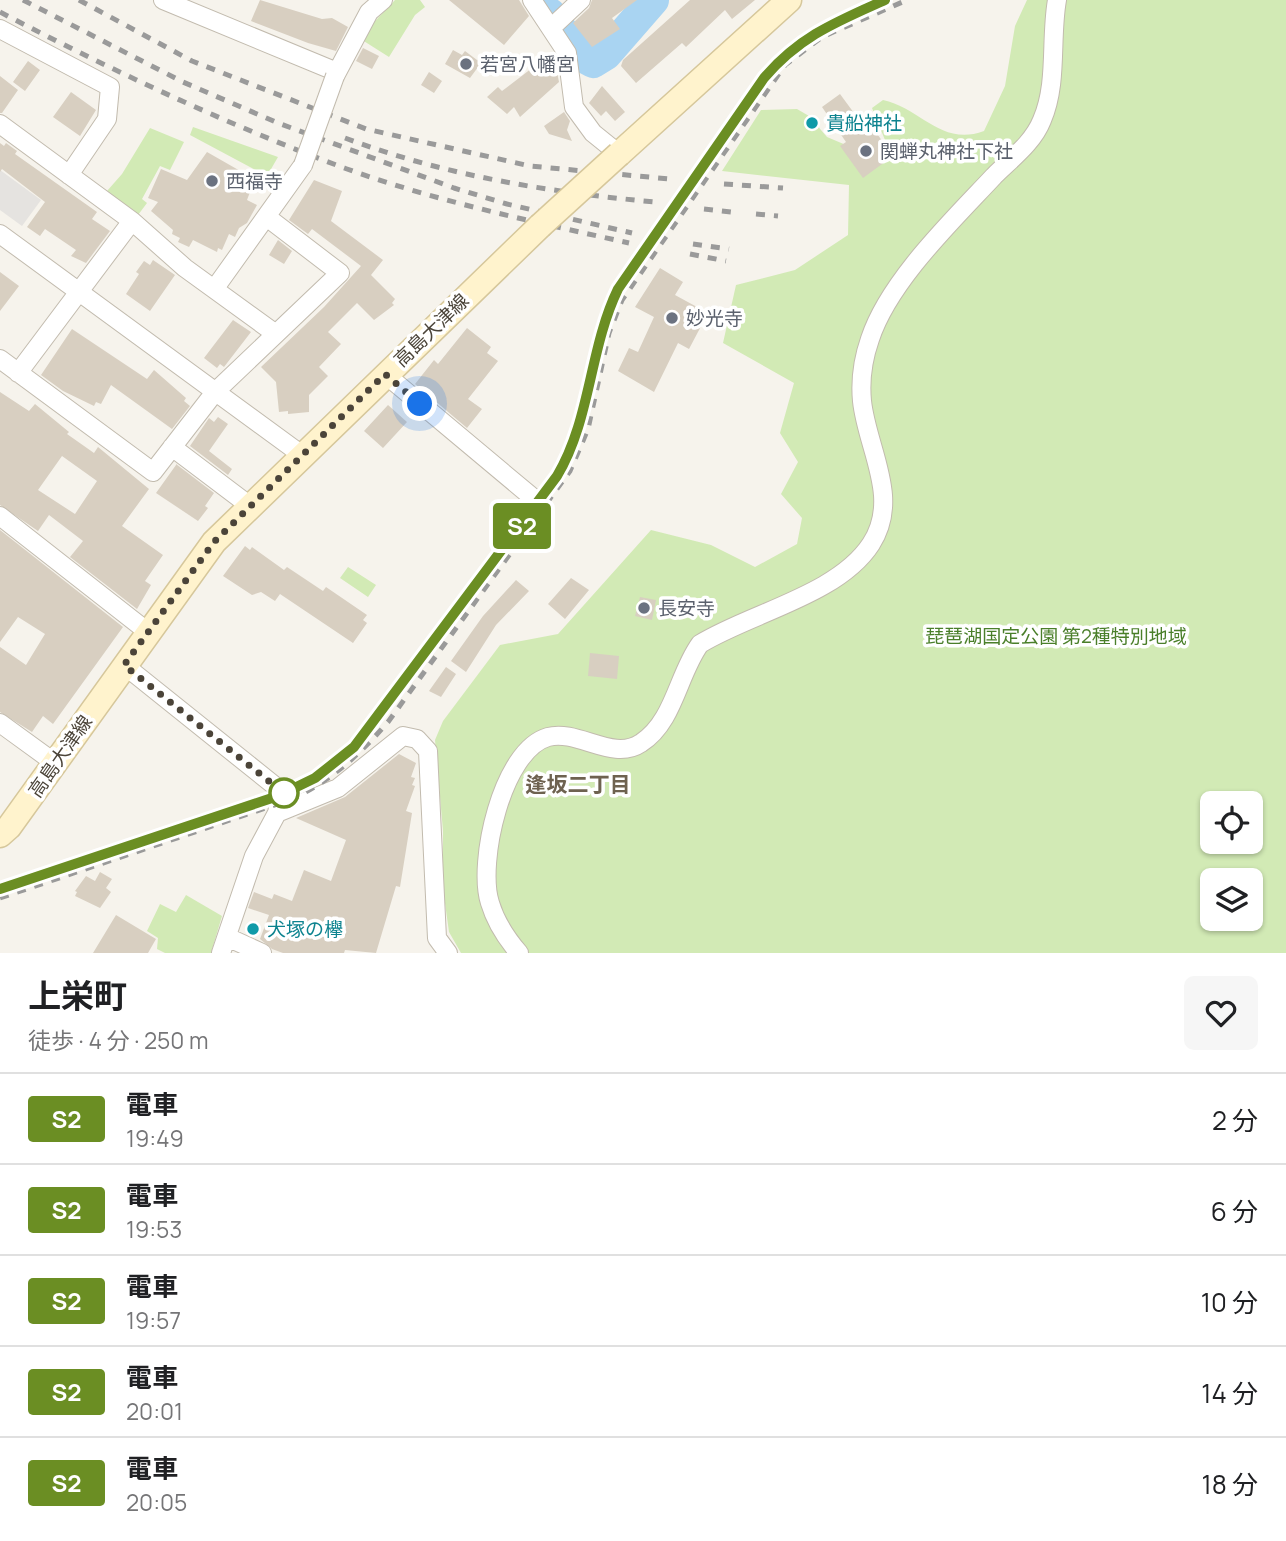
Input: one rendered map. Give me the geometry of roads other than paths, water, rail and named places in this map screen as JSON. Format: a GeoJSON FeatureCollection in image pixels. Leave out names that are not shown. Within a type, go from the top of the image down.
{"type":"FeatureCollection","features":[{"type":"Feature","properties":{"kind":"main road","name":"高島大津線"},"geometry":{"type":"LineString","coordinates":[[3,837],[209,548],[540,226],[789,0]]}},
{"type":"Feature","properties":{"kind":"street"},"geometry":{"type":"LineString","coordinates":[[163,0],[336,74]]}},
{"type":"Feature","properties":{"kind":"street"},"geometry":{"type":"LineString","coordinates":[[215,288],[268,218],[303,164],[336,74],[369,12],[383,0]]}},
{"type":"Feature","properties":{"kind":"street"},"geometry":{"type":"LineString","coordinates":[[532,0],[556,24],[567,53],[574,107],[593,133],[620,154]]}},
{"type":"Feature","properties":{"kind":"street"},"geometry":{"type":"LineString","coordinates":[[556,24],[581,0]]}},
{"type":"Feature","properties":{"kind":"street"},"geometry":{"type":"LineString","coordinates":[[519,953],[504,936],[496,920],[486,881],[498,804],[512,770],[530,747],[546,737],[569,734],[607,747],[639,745],[665,717],[688,660],[699,643],[832,579],[857,561],[881,526],[883,478],[862,401],[862,372],[870,338],[885,305],[912,269],[1023,148],[1042,121],[1050,85],[1056,0]]}},
{"type":"Feature","properties":{"kind":"street"},"geometry":{"type":"LineString","coordinates":[[0,29],[110,88],[107,120],[69,176]]}},
{"type":"Feature","properties":{"kind":"street"},"geometry":{"type":"LineString","coordinates":[[0,124],[132,221],[185,268],[276,334]]}},
{"type":"Feature","properties":{"kind":"street"},"geometry":{"type":"LineString","coordinates":[[0,359],[153,472],[215,392],[340,273],[268,218]]}},
{"type":"Feature","properties":{"kind":"street"},"geometry":{"type":"LineString","coordinates":[[18,373],[132,221]]}},
{"type":"Feature","properties":{"kind":"street"},"geometry":{"type":"LineString","coordinates":[[0,234],[302,455]]}},
{"type":"Feature","properties":{"kind":"street"},"geometry":{"type":"LineString","coordinates":[[385,374],[532,497]]}},
{"type":"Feature","properties":{"kind":"street"},"geometry":{"type":"LineString","coordinates":[[172,447],[250,506]]}},
{"type":"Feature","properties":{"kind":"street"},"geometry":{"type":"LineString","coordinates":[[0,516],[148,632]]}},
{"type":"Feature","properties":{"kind":"street"},"geometry":{"type":"LineString","coordinates":[[124,665],[275,786],[279,803],[277,813],[254,856],[224,945],[262,953]]}},
{"type":"Feature","properties":{"kind":"street"},"geometry":{"type":"LineString","coordinates":[[0,723],[55,763]]}},
{"type":"Feature","properties":{"kind":"street"},"geometry":{"type":"LineString","coordinates":[[277,813],[338,788],[403,736],[417,739],[428,751],[437,938],[448,953]]}},
{"type":"Feature","properties":{"kind":"waterway"},"geometry":{"type":"LineString","coordinates":[[550,14],[578,54],[593,62],[606,54],[653,0]]}},
{"type":"Feature","properties":{"kind":"railway"},"geometry":{"type":"LineString","coordinates":[[23,0],[183,82],[278,123],[454,188],[507,204],[632,233]]}},
{"type":"Feature","properties":{"kind":"railway"},"geometry":{"type":"LineString","coordinates":[[79,0],[192,61],[366,129],[530,166],[670,179]]}},
{"type":"Feature","properties":{"kind":"railway"},"geometry":{"type":"LineString","coordinates":[[0,898],[292,799],[332,775],[366,745],[388,722],[570,471],[588,429],[609,333],[622,300],[785,65],[822,37],[907,0]]}},
{"type":"Feature","properties":{"kind":"railway"},"geometry":{"type":"LineString","coordinates":[[0,12],[171,96],[347,169],[452,201],[629,243]]}},
{"type":"Feature","properties":{"kind":"railway"},"geometry":{"type":"LineString","coordinates":[[701,168],[779,61]]}},
{"type":"Feature","properties":{"kind":"railway"},"geometry":{"type":"LineString","coordinates":[[345,138],[421,163],[459,172],[537,187],[654,202]]}},
{"type":"Feature","properties":{"kind":"railway"},"geometry":{"type":"LineString","coordinates":[[724,184],[783,188]]}},
{"type":"Feature","properties":{"kind":"railway"},"geometry":{"type":"LineString","coordinates":[[704,209],[731,212]]}},
{"type":"Feature","properties":{"kind":"railway"},"geometry":{"type":"LineString","coordinates":[[756,214],[778,216]]}},
{"type":"Feature","properties":{"kind":"railway"},"geometry":{"type":"LineString","coordinates":[[693,244],[729,249]]}},
{"type":"Feature","properties":{"kind":"railway"},"geometry":{"type":"LineString","coordinates":[[690,254],[726,261]]}},
{"type":"Feature","properties":{"kind":"train","name":"S2"},"geometry":{"type":"LineString","coordinates":[[0,889],[278,796],[315,778],[354,747],[388,705],[563,467],[579,430],[603,324],[618,289],[764,78],[785,54],[809,36],[885,0]]}},
{"type":"Feature","properties":{"kind":"place","name":"若宮八幡宮"},"geometry":{"type":"Point","coordinates":[466,64]}},
{"type":"Feature","properties":{"kind":"place","name":"貴船神社"},"geometry":{"type":"Point","coordinates":[812,123]}},
{"type":"Feature","properties":{"kind":"place","name":"関蝉丸神社下社"},"geometry":{"type":"Point","coordinates":[866,151]}},
{"type":"Feature","properties":{"kind":"place","name":"西福寺"},"geometry":{"type":"Point","coordinates":[212,181]}},
{"type":"Feature","properties":{"kind":"place","name":"妙光寺"},"geometry":{"type":"Point","coordinates":[672,318]}},
{"type":"Feature","properties":{"kind":"place","name":"長安寺"},"geometry":{"type":"Point","coordinates":[644,608]}},
{"type":"Feature","properties":{"kind":"place","name":"犬塚の欅"},"geometry":{"type":"Point","coordinates":[253,929]}},
{"type":"Feature","properties":{"kind":"district","name":"逢坂二丁目"},"geometry":{"type":"Point","coordinates":[578,785]}},
{"type":"Feature","properties":{"kind":"park label","name":"琵琶湖国定公園 第2種特別地域"},"geometry":{"type":"Point","coordinates":[1056,636]}}]}
